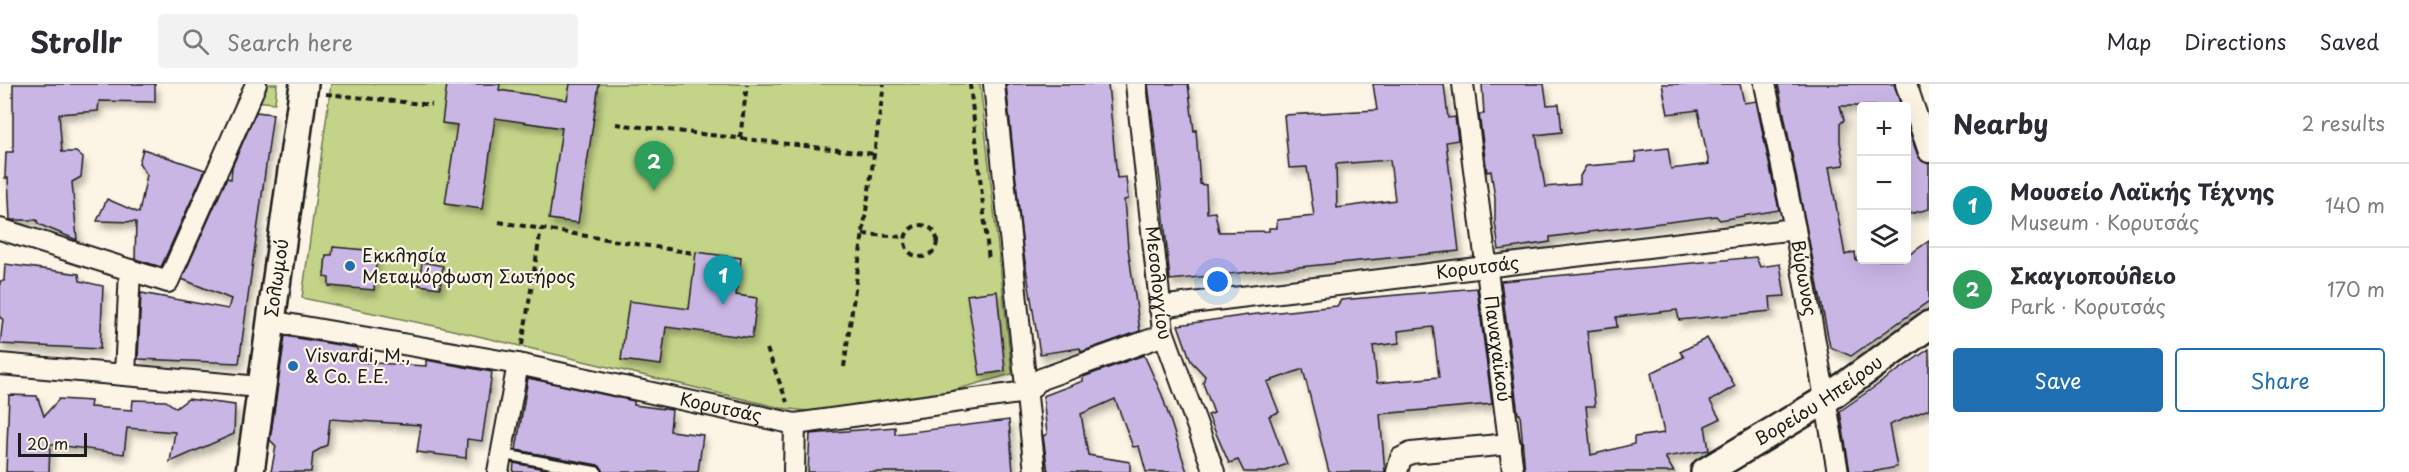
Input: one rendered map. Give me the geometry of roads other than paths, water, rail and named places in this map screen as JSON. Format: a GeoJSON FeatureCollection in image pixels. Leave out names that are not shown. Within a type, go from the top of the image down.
{"type":"FeatureCollection","features":[{"type":"Feature","properties":{"kind":"main road","name":"Σολωμού"},"geometry":{"type":"LineString","coordinates":[[250,472],[260,387],[304,88]]}},
{"type":"Feature","properties":{"kind":"main road","name":"Βορείου Ηπείρου"},"geometry":{"type":"LineString","coordinates":[[1705,472],[1825,400],[1929,325]]}},
{"type":"Feature","properties":{"kind":"street"},"geometry":{"type":"LineString","coordinates":[[0,229],[168,282],[256,84]]}},
{"type":"Feature","properties":{"kind":"street"},"geometry":{"type":"LineString","coordinates":[[994,84],[1035,472]]}},
{"type":"Feature","properties":{"kind":"street","name":"Μεσολογγίου"},"geometry":{"type":"LineString","coordinates":[[1136,84],[1159,307],[1164,335],[1214,472]]}},
{"type":"Feature","properties":{"kind":"street","name":"Παναχαϊκού"},"geometry":{"type":"LineString","coordinates":[[1463,84],[1513,472]]}},
{"type":"Feature","properties":{"kind":"street","name":"Βύρωνος"},"geometry":{"type":"LineString","coordinates":[[1765,84],[1795,229],[1838,472]]}},
{"type":"Feature","properties":{"kind":"street"},"geometry":{"type":"LineString","coordinates":[[1906,84],[1927,139]]}},
{"type":"Feature","properties":{"kind":"street","name":"Κορυτσάς"},"geometry":{"type":"LineString","coordinates":[[1159,307],[1795,229]]}},
{"type":"Feature","properties":{"kind":"street"},"geometry":{"type":"LineString","coordinates":[[125,375],[130,270]]}},
{"type":"Feature","properties":{"kind":"street","name":"Κορυτσάς"},"geometry":{"type":"LineString","coordinates":[[270,321],[518,364],[795,424],[1026,392],[1041,379],[1164,335]]}},
{"type":"Feature","properties":{"kind":"street"},"geometry":{"type":"LineString","coordinates":[[0,364],[260,387]]}},
{"type":"Feature","properties":{"kind":"street"},"geometry":{"type":"LineString","coordinates":[[499,463],[518,364]]}},
{"type":"Feature","properties":{"kind":"street"},"geometry":{"type":"LineString","coordinates":[[794,472],[795,424]]}},
{"type":"Feature","properties":{"kind":"street"},"geometry":{"type":"LineString","coordinates":[[1397,472],[1401,458],[1411,453],[1510,444]]}},
{"type":"Feature","properties":{"kind":"lane"},"geometry":{"type":"LineString","coordinates":[[499,463],[597,472]]}},
{"type":"Feature","properties":{"kind":"place","name":"Σκαγιοπούλειο"},"geometry":{"type":"Point","coordinates":[654,191]}},
{"type":"Feature","properties":{"kind":"place","name":"Εκκλησία Μεταμόρφωση Σωτήρος"},"geometry":{"type":"Point","coordinates":[350,266]}},
{"type":"Feature","properties":{"kind":"place","name":"Μουσείο Λαϊκής Τέχνης"},"geometry":{"type":"Point","coordinates":[723,305]}},
{"type":"Feature","properties":{"kind":"place","name":"Visvardi, M., & Co. E.E."},"geometry":{"type":"Point","coordinates":[293,366]}}]}
